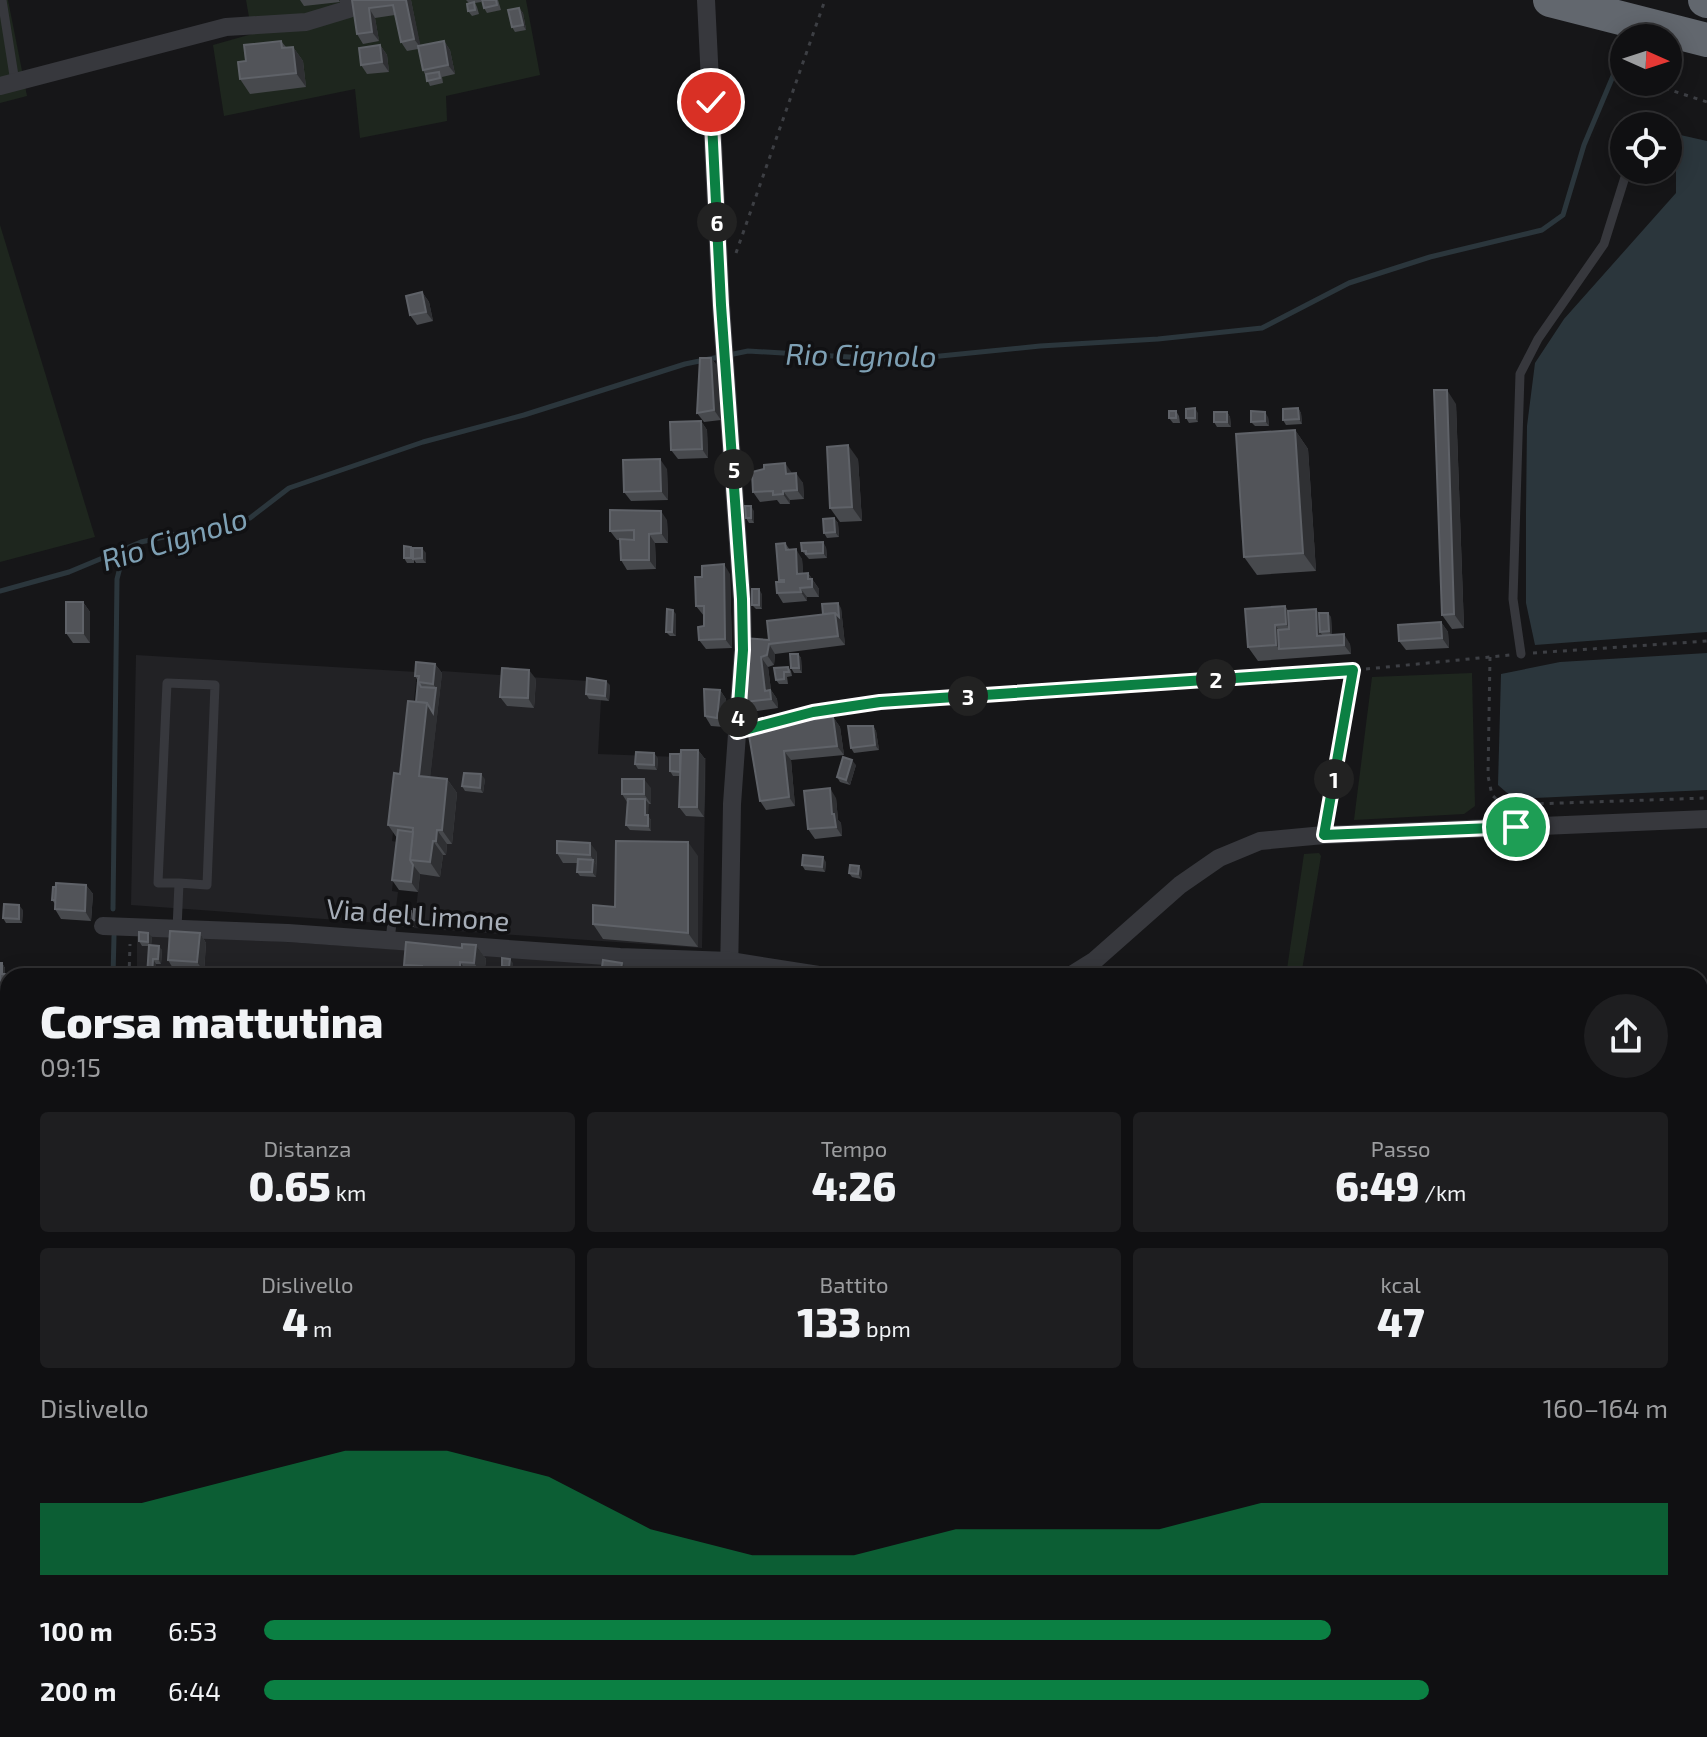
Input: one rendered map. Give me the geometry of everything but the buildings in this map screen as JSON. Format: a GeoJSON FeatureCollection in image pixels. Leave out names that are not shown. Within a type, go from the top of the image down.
{"type":"FeatureCollection","features":[{"type":"Feature","properties":{"kind":"highway"},"geometry":{"type":"LineString","coordinates":[[1550,0],[1704,17]]}},
{"type":"Feature","properties":{"kind":"street"},"geometry":{"type":"LineString","coordinates":[[8,84],[226,27],[306,22],[349,9],[349,0]]}},
{"type":"Feature","properties":{"kind":"street"},"geometry":{"type":"LineString","coordinates":[[706,0],[725,359],[742,599],[743,650],[732,804],[730,968]]}},
{"type":"Feature","properties":{"kind":"street"},"geometry":{"type":"LineString","coordinates":[[1083,968],[1180,885],[1219,858],[1260,841],[1324,835],[1707,819]]}},
{"type":"Feature","properties":{"kind":"street","name":"Via del Limone"},"geometry":{"type":"LineString","coordinates":[[103,926],[391,932],[721,968]]}},
{"type":"Feature","properties":{"kind":"lane"},"geometry":{"type":"LineString","coordinates":[[2,0],[8,84]]}},
{"type":"Feature","properties":{"kind":"lane"},"geometry":{"type":"LineString","coordinates":[[1521,654],[1513,599],[1520,374],[1538,339],[1604,244],[1623,184]]}},
{"type":"Feature","properties":{"kind":"lane"},"geometry":{"type":"LineString","coordinates":[[1324,835],[1353,670]]}},
{"type":"Feature","properties":{"kind":"lane"},"geometry":{"type":"LineString","coordinates":[[167,683],[215,685],[207,885],[179,883],[158,883],[167,683]]}},
{"type":"Feature","properties":{"kind":"lane"},"geometry":{"type":"LineString","coordinates":[[737,732],[813,712],[880,702]]}},
{"type":"Feature","properties":{"kind":"lane"},"geometry":{"type":"LineString","coordinates":[[177,929],[179,883]]}},
{"type":"Feature","properties":{"kind":"path"},"geometry":{"type":"LineString","coordinates":[[748,213],[825,0]]}},
{"type":"Feature","properties":{"kind":"path"},"geometry":{"type":"LineString","coordinates":[[1682,94],[1707,102]]}},
{"type":"Feature","properties":{"kind":"path"},"geometry":{"type":"LineString","coordinates":[[880,702],[1353,670],[1707,641]]}},
{"type":"Feature","properties":{"kind":"path"},"geometry":{"type":"LineString","coordinates":[[1490,657],[1488,776],[1492,795],[1503,805],[1707,798]]}},
{"type":"Feature","properties":{"kind":"path"},"geometry":{"type":"LineString","coordinates":[[129,968],[130,927]]}},
{"type":"Feature","properties":{"kind":"shaded area"},"geometry":{"type":"Polygon","coordinates":[[[0,0],[8,0],[27,96],[0,103],[0,0]]]}},
{"type":"Feature","properties":{"kind":"shaded area"},"geometry":{"type":"Polygon","coordinates":[[[246,0],[526,0],[540,75],[446,96],[447,121],[360,138],[355,89],[224,116],[213,45],[252,34],[246,0]]]}},
{"type":"Feature","properties":{"kind":"shaded area"},"geometry":{"type":"Polygon","coordinates":[[[1682,135],[1707,141],[1707,632],[1535,645],[1526,603],[1526,511],[1527,426],[1535,363],[1564,319],[1676,193],[1676,184],[1682,184],[1682,135]]]}},
{"type":"Feature","properties":{"kind":"shaded area"},"geometry":{"type":"Polygon","coordinates":[[[0,225],[95,537],[0,562],[0,225]]]}},
{"type":"Feature","properties":{"kind":"shaded area"},"geometry":{"type":"Polygon","coordinates":[[[1707,653],[1707,790],[1514,799],[1498,785],[1501,674],[1560,662],[1707,653]]]}},
{"type":"Feature","properties":{"kind":"shaded area"},"geometry":{"type":"Polygon","coordinates":[[[136,655],[417,672],[405,786],[399,785],[392,841],[397,842],[392,891],[398,892],[394,924],[131,905],[136,655]]]}},
{"type":"Feature","properties":{"kind":"shaded area"},"geometry":{"type":"Polygon","coordinates":[[[442,671],[602,682],[598,754],[706,758],[702,948],[414,928],[442,671]]]}},
{"type":"Feature","properties":{"kind":"shaded area"},"geometry":{"type":"Polygon","coordinates":[[[1472,673],[1475,806],[1464,814],[1354,820],[1372,677],[1472,673]]]}},
{"type":"Feature","properties":{"kind":"shaded area"},"geometry":{"type":"Polygon","coordinates":[[[1319,853],[1321,856],[1302,968],[1287,968],[1304,854],[1319,853]]]}},
{"type":"Feature","properties":{"kind":"shaded area"},"geometry":{"type":"Polygon","coordinates":[[[141,932],[672,968],[137,968],[137,936],[141,932]]]}},
{"type":"Feature","properties":{"kind":"waterway","name":"Rio Cignolo"},"geometry":{"type":"LineString","coordinates":[[0,591],[69,572],[141,542],[250,518],[289,488],[423,442],[524,415],[685,364],[748,351],[900,360],[1262,328],[1349,283],[1430,257],[1542,230],[1563,215],[1584,145],[1610,83]]}},
{"type":"Feature","properties":{"kind":"waterway"},"geometry":{"type":"LineString","coordinates":[[113,909],[117,579],[125,548]]}},
{"type":"Feature","properties":{"kind":"waterway"},"geometry":{"type":"LineString","coordinates":[[113,968],[114,936]]}},
{"type":"Feature","properties":{"kind":"route"},"geometry":{"type":"LineString","coordinates":[[711,102],[721,305],[740,546],[743,650],[737,732],[813,712],[880,702],[1353,670],[1324,835],[1516,827]]}}]}
